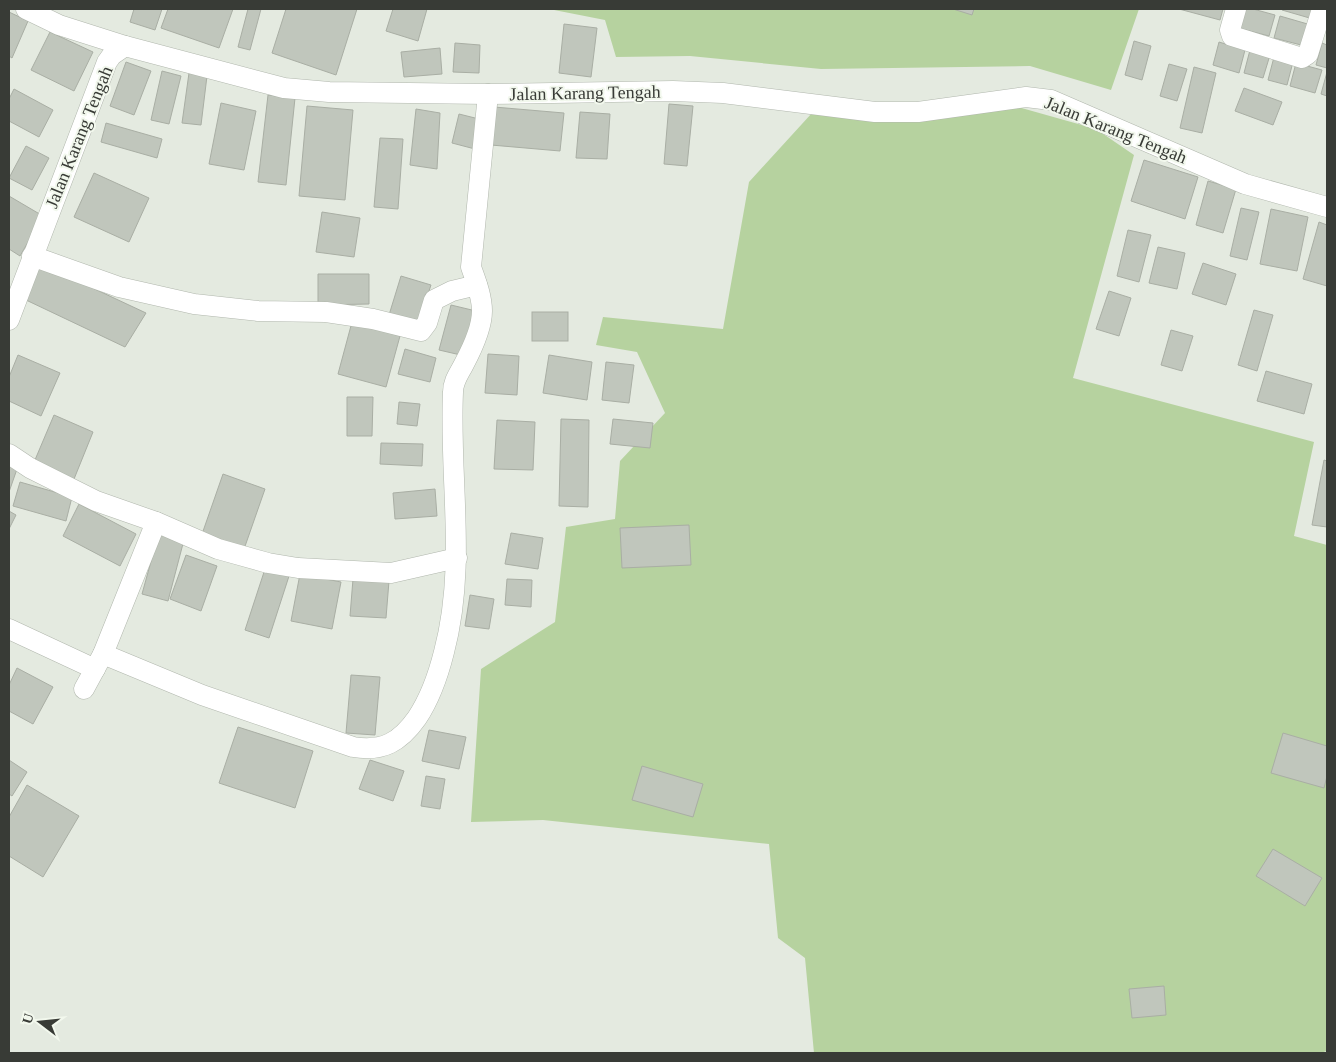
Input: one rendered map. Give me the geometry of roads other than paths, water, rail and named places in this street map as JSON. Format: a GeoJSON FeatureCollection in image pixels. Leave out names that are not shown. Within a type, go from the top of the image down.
{"type":"FeatureCollection","features":[{"type":"Feature","properties":{"kind":"street"},"geometry":{"type":"LineString","coordinates":[[26,9],[59,25],[125,46]]}},
{"type":"Feature","properties":{"kind":"street"},"geometry":{"type":"LineString","coordinates":[[1236,9],[1230,30],[1232,36],[1302,58],[1308,54],[1322,9]]}},
{"type":"Feature","properties":{"kind":"street","name":"Jalan Karang Tengah"},"geometry":{"type":"LineString","coordinates":[[9,320],[107,62],[112,55],[125,46],[284,88],[329,92],[488,94],[673,91],[713,93],[876,112],[918,112],[1026,97],[1051,100],[1245,184],[1327,207]]}},
{"type":"Feature","properties":{"kind":"street"},"geometry":{"type":"LineString","coordinates":[[9,629],[321,737],[364,749],[386,746],[400,738],[423,709],[436,684],[450,631],[454,605],[457,558],[452,424],[453,389],[455,380],[471,349],[481,322],[482,311],[471,267],[488,94]]}},
{"type":"Feature","properties":{"kind":"street"},"geometry":{"type":"LineString","coordinates":[[32,256],[119,287],[194,304],[258,311],[336,313],[372,319],[421,331],[427,323],[434,300],[452,291],[477,285]]}},
{"type":"Feature","properties":{"kind":"street"},"geometry":{"type":"LineString","coordinates":[[9,454],[30,468],[82,494],[156,522],[218,549],[268,563],[298,568],[391,572],[457,558]]}},
{"type":"Feature","properties":{"kind":"street"},"geometry":{"type":"LineString","coordinates":[[84,689],[99,661],[156,522]]}}]}
